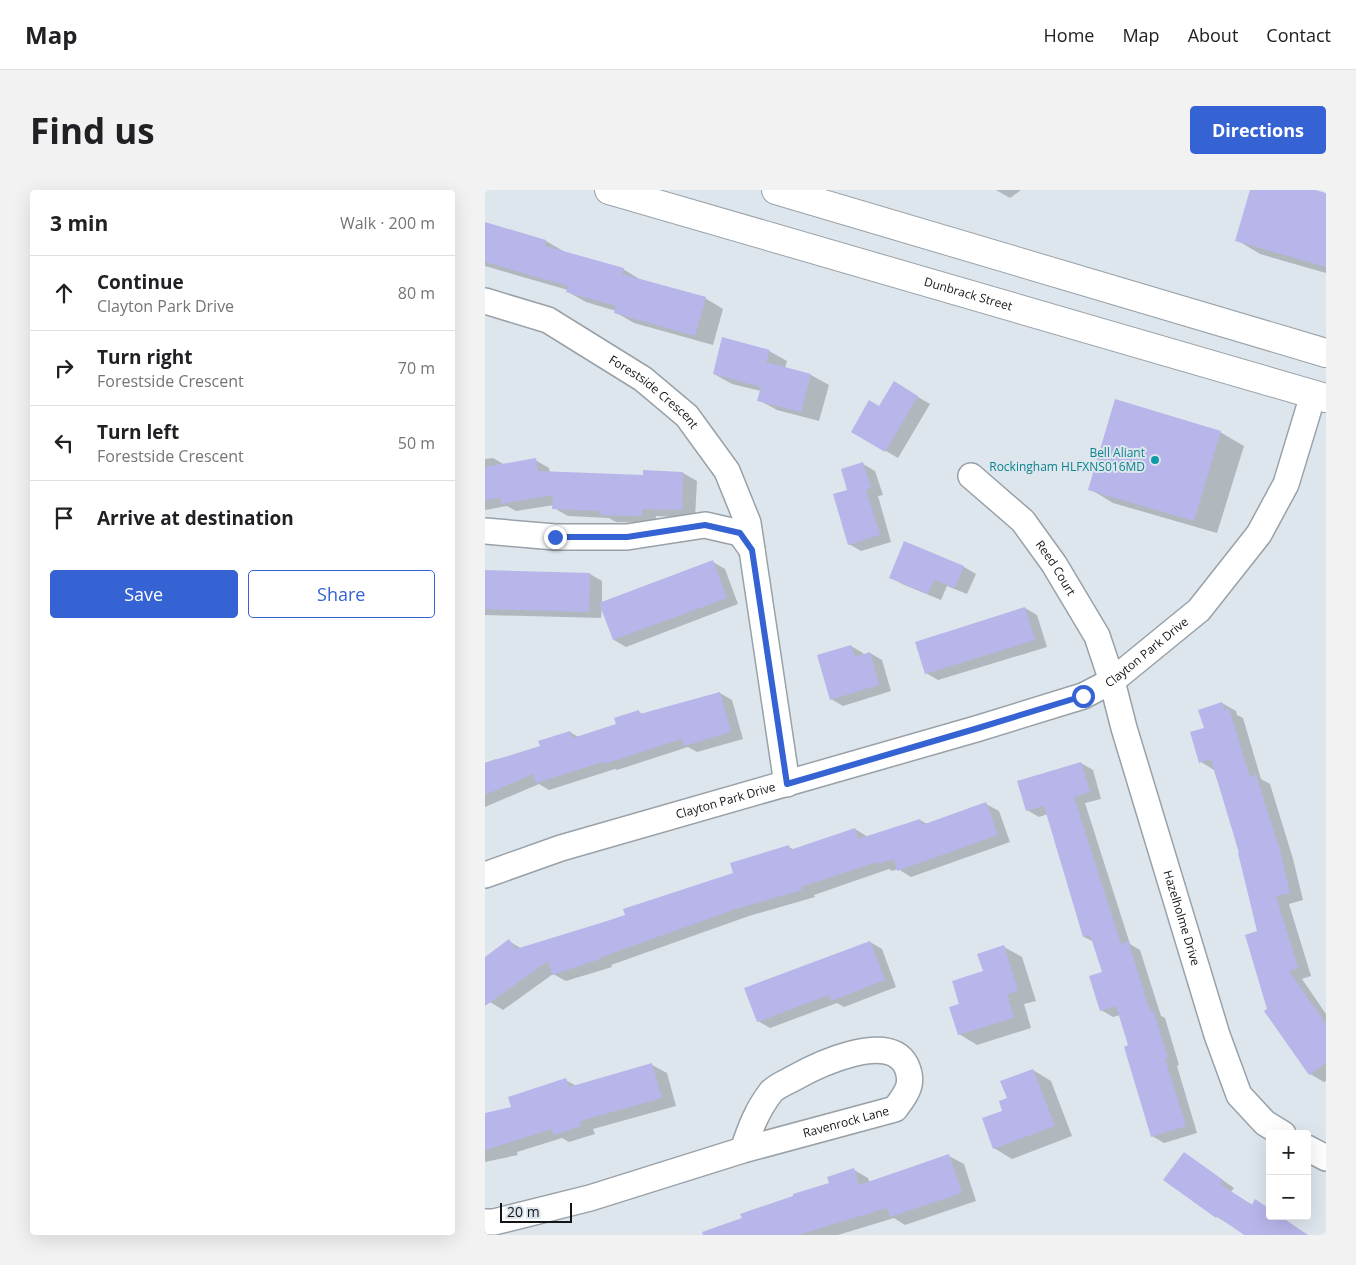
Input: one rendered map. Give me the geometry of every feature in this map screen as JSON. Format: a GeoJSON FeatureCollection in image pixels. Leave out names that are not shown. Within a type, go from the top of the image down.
{"type":"FeatureCollection","features":[{"type":"Feature","properties":{"kind":"main road","name":"Dunbrack Street"},"geometry":{"type":"LineString","coordinates":[[609,190],[1319,397]]}},
{"type":"Feature","properties":{"kind":"main road"},"geometry":{"type":"LineString","coordinates":[[776,190],[1326,353]]}},
{"type":"Feature","properties":{"kind":"street","name":"Forestside Crescent"},"geometry":{"type":"LineString","coordinates":[[485,301],[548,320],[643,379],[687,416],[727,471],[748,522],[787,784]]}},
{"type":"Feature","properties":{"kind":"street","name":"Clayton Park Drive"},"geometry":{"type":"LineString","coordinates":[[485,875],[561,848],[975,729],[1074,698],[1112,681],[1199,610],[1259,534],[1286,484],[1319,397]]}},
{"type":"Feature","properties":{"kind":"street","name":"Reed Court"},"geometry":{"type":"LineString","coordinates":[[971,476],[1023,521],[1054,564],[1097,636],[1112,681]]}},
{"type":"Feature","properties":{"kind":"street"},"geometry":{"type":"LineString","coordinates":[[485,531],[555,537],[627,537],[705,525],[740,533],[752,550]]}},
{"type":"Feature","properties":{"kind":"street","name":"Hazelholme Drive"},"geometry":{"type":"LineString","coordinates":[[1112,681],[1123,728],[1217,1035],[1239,1095],[1265,1123],[1276,1130]]}},
{"type":"Feature","properties":{"kind":"street","name":"Ravenrock Lane"},"geometry":{"type":"LineString","coordinates":[[485,1222],[494,1222],[590,1198],[743,1150],[895,1109],[909,1089],[909,1072],[902,1058],[888,1051],[866,1050],[835,1059],[772,1090],[753,1118],[743,1150]]}},
{"type":"Feature","properties":{"kind":"street"},"geometry":{"type":"LineString","coordinates":[[1311,1150],[1326,1158]]}},
{"type":"Feature","properties":{"kind":"building"},"geometry":{"type":"Polygon","coordinates":[[[1250,190],[1315,190],[1326,193],[1326,267],[1235,241],[1250,190]]]}},
{"type":"Feature","properties":{"kind":"building"},"geometry":{"type":"Polygon","coordinates":[[[485,222],[546,240],[545,246],[624,268],[622,274],[706,297],[695,336],[614,313],[616,306],[566,292],[568,286],[485,262],[485,222]]]}},
{"type":"Feature","properties":{"kind":"building"},"geometry":{"type":"Polygon","coordinates":[[[722,337],[770,350],[766,362],[811,374],[801,412],[757,401],[761,387],[713,374],[722,337]]]}},
{"type":"Feature","properties":{"kind":"building"},"geometry":{"type":"Polygon","coordinates":[[[894,381],[918,396],[885,452],[851,432],[869,400],[879,406],[894,381]]]}},
{"type":"Feature","properties":{"kind":"building","name":"Bell Aliant Rockingham HLFXNS016MD"},"geometry":{"type":"Polygon","coordinates":[[[1115,399],[1221,431],[1194,521],[1088,490],[1115,399]]]}},
{"type":"Feature","properties":{"kind":"building"},"geometry":{"type":"Polygon","coordinates":[[[536,458],[538,471],[643,475],[643,470],[683,472],[682,510],[642,509],[642,516],[600,515],[601,511],[552,509],[553,495],[501,504],[500,498],[485,500],[485,467],[536,458]]]}},
{"type":"Feature","properties":{"kind":"building"},"geometry":{"type":"Polygon","coordinates":[[[863,462],[871,488],[866,490],[880,535],[848,545],[833,494],[847,490],[841,469],[863,462]]]}},
{"type":"Feature","properties":{"kind":"building"},"geometry":{"type":"Polygon","coordinates":[[[904,541],[964,566],[955,588],[934,580],[928,594],[889,578],[904,541]]]}},
{"type":"Feature","properties":{"kind":"building"},"geometry":{"type":"Polygon","coordinates":[[[713,560],[727,598],[613,640],[599,603],[713,560]]]}},
{"type":"Feature","properties":{"kind":"building"},"geometry":{"type":"Polygon","coordinates":[[[485,570],[590,573],[589,612],[485,609],[485,570]]]}},
{"type":"Feature","properties":{"kind":"building"},"geometry":{"type":"Polygon","coordinates":[[[1025,607],[1035,640],[925,674],[915,642],[1025,607]]]}},
{"type":"Feature","properties":{"kind":"building"},"geometry":{"type":"Polygon","coordinates":[[[851,645],[855,657],[870,652],[879,685],[830,700],[817,655],[851,645]]]}},
{"type":"Feature","properties":{"kind":"building"},"geometry":{"type":"Polygon","coordinates":[[[720,692],[731,732],[684,746],[682,739],[536,783],[533,774],[485,795],[485,763],[540,746],[538,741],[570,731],[573,738],[616,724],[614,718],[639,710],[640,714],[720,692]]]}},
{"type":"Feature","properties":{"kind":"building"},"geometry":{"type":"Polygon","coordinates":[[[1222,702],[1225,710],[1229,709],[1250,777],[1256,775],[1280,850],[1290,893],[1276,896],[1298,968],[1289,971],[1326,1024],[1326,1063],[1309,1075],[1264,1011],[1267,1009],[1245,935],[1257,931],[1239,853],[1211,759],[1199,763],[1190,732],[1204,728],[1198,710],[1222,702]]]}},
{"type":"Feature","properties":{"kind":"building"},"geometry":{"type":"Polygon","coordinates":[[[1081,762],[1090,792],[1074,797],[1121,944],[1128,941],[1150,1011],[1153,1010],[1168,1058],[1165,1059],[1186,1126],[1151,1137],[1124,1047],[1128,1045],[1116,1006],[1100,1011],[1089,976],[1102,972],[1090,935],[1083,937],[1044,806],[1026,811],[1017,781],[1081,762]]]}},
{"type":"Feature","properties":{"kind":"building"},"geometry":{"type":"Polygon","coordinates":[[[986,802],[998,835],[897,871],[894,859],[878,864],[877,862],[801,887],[802,890],[736,909],[552,975],[548,961],[485,1006],[485,957],[509,939],[516,949],[625,915],[623,909],[733,873],[730,863],[789,845],[790,850],[855,828],[858,839],[920,819],[922,825],[986,802]]]}},
{"type":"Feature","properties":{"kind":"building"},"geometry":{"type":"Polygon","coordinates":[[[870,941],[885,980],[831,1001],[829,995],[757,1022],[744,988],[870,941]]]}},
{"type":"Feature","properties":{"kind":"building"},"geometry":{"type":"Polygon","coordinates":[[[1004,945],[1018,991],[1007,994],[1014,1018],[958,1035],[949,1007],[959,1004],[952,981],[983,971],[977,954],[1004,945]]]}},
{"type":"Feature","properties":{"kind":"building"},"geometry":{"type":"Polygon","coordinates":[[[652,1063],[662,1098],[580,1121],[581,1126],[554,1135],[552,1129],[485,1150],[485,1113],[511,1107],[508,1097],[566,1078],[569,1087],[652,1063]]]}},
{"type":"Feature","properties":{"kind":"building"},"geometry":{"type":"Polygon","coordinates":[[[1033,1069],[1055,1126],[993,1149],[982,1118],[1002,1111],[999,1101],[1007,1098],[1000,1081],[1033,1069]]]}},
{"type":"Feature","properties":{"kind":"building"},"geometry":{"type":"Polygon","coordinates":[[[1184,1152],[1223,1180],[1220,1184],[1252,1205],[1255,1199],[1266,1206],[1266,1220],[1286,1220],[1308,1235],[1244,1235],[1217,1216],[1216,1218],[1163,1180],[1184,1152]]]}},
{"type":"Feature","properties":{"kind":"building"},"geometry":{"type":"Polygon","coordinates":[[[949,1154],[962,1193],[890,1217],[887,1208],[798,1235],[703,1235],[702,1232],[742,1218],[740,1214],[829,1183],[827,1177],[854,1168],[859,1185],[949,1154]]]}},
{"type":"Feature","properties":{"kind":"place","name":"Bell Aliant Rockingham HLFXNS016MD"},"geometry":{"type":"Point","coordinates":[1155,460]}},
{"type":"Feature","properties":{"kind":"route"},"geometry":{"type":"LineString","coordinates":[[555,537],[627,537],[705,525],[740,533],[752,550],[787,784],[1083,696]]}}]}
